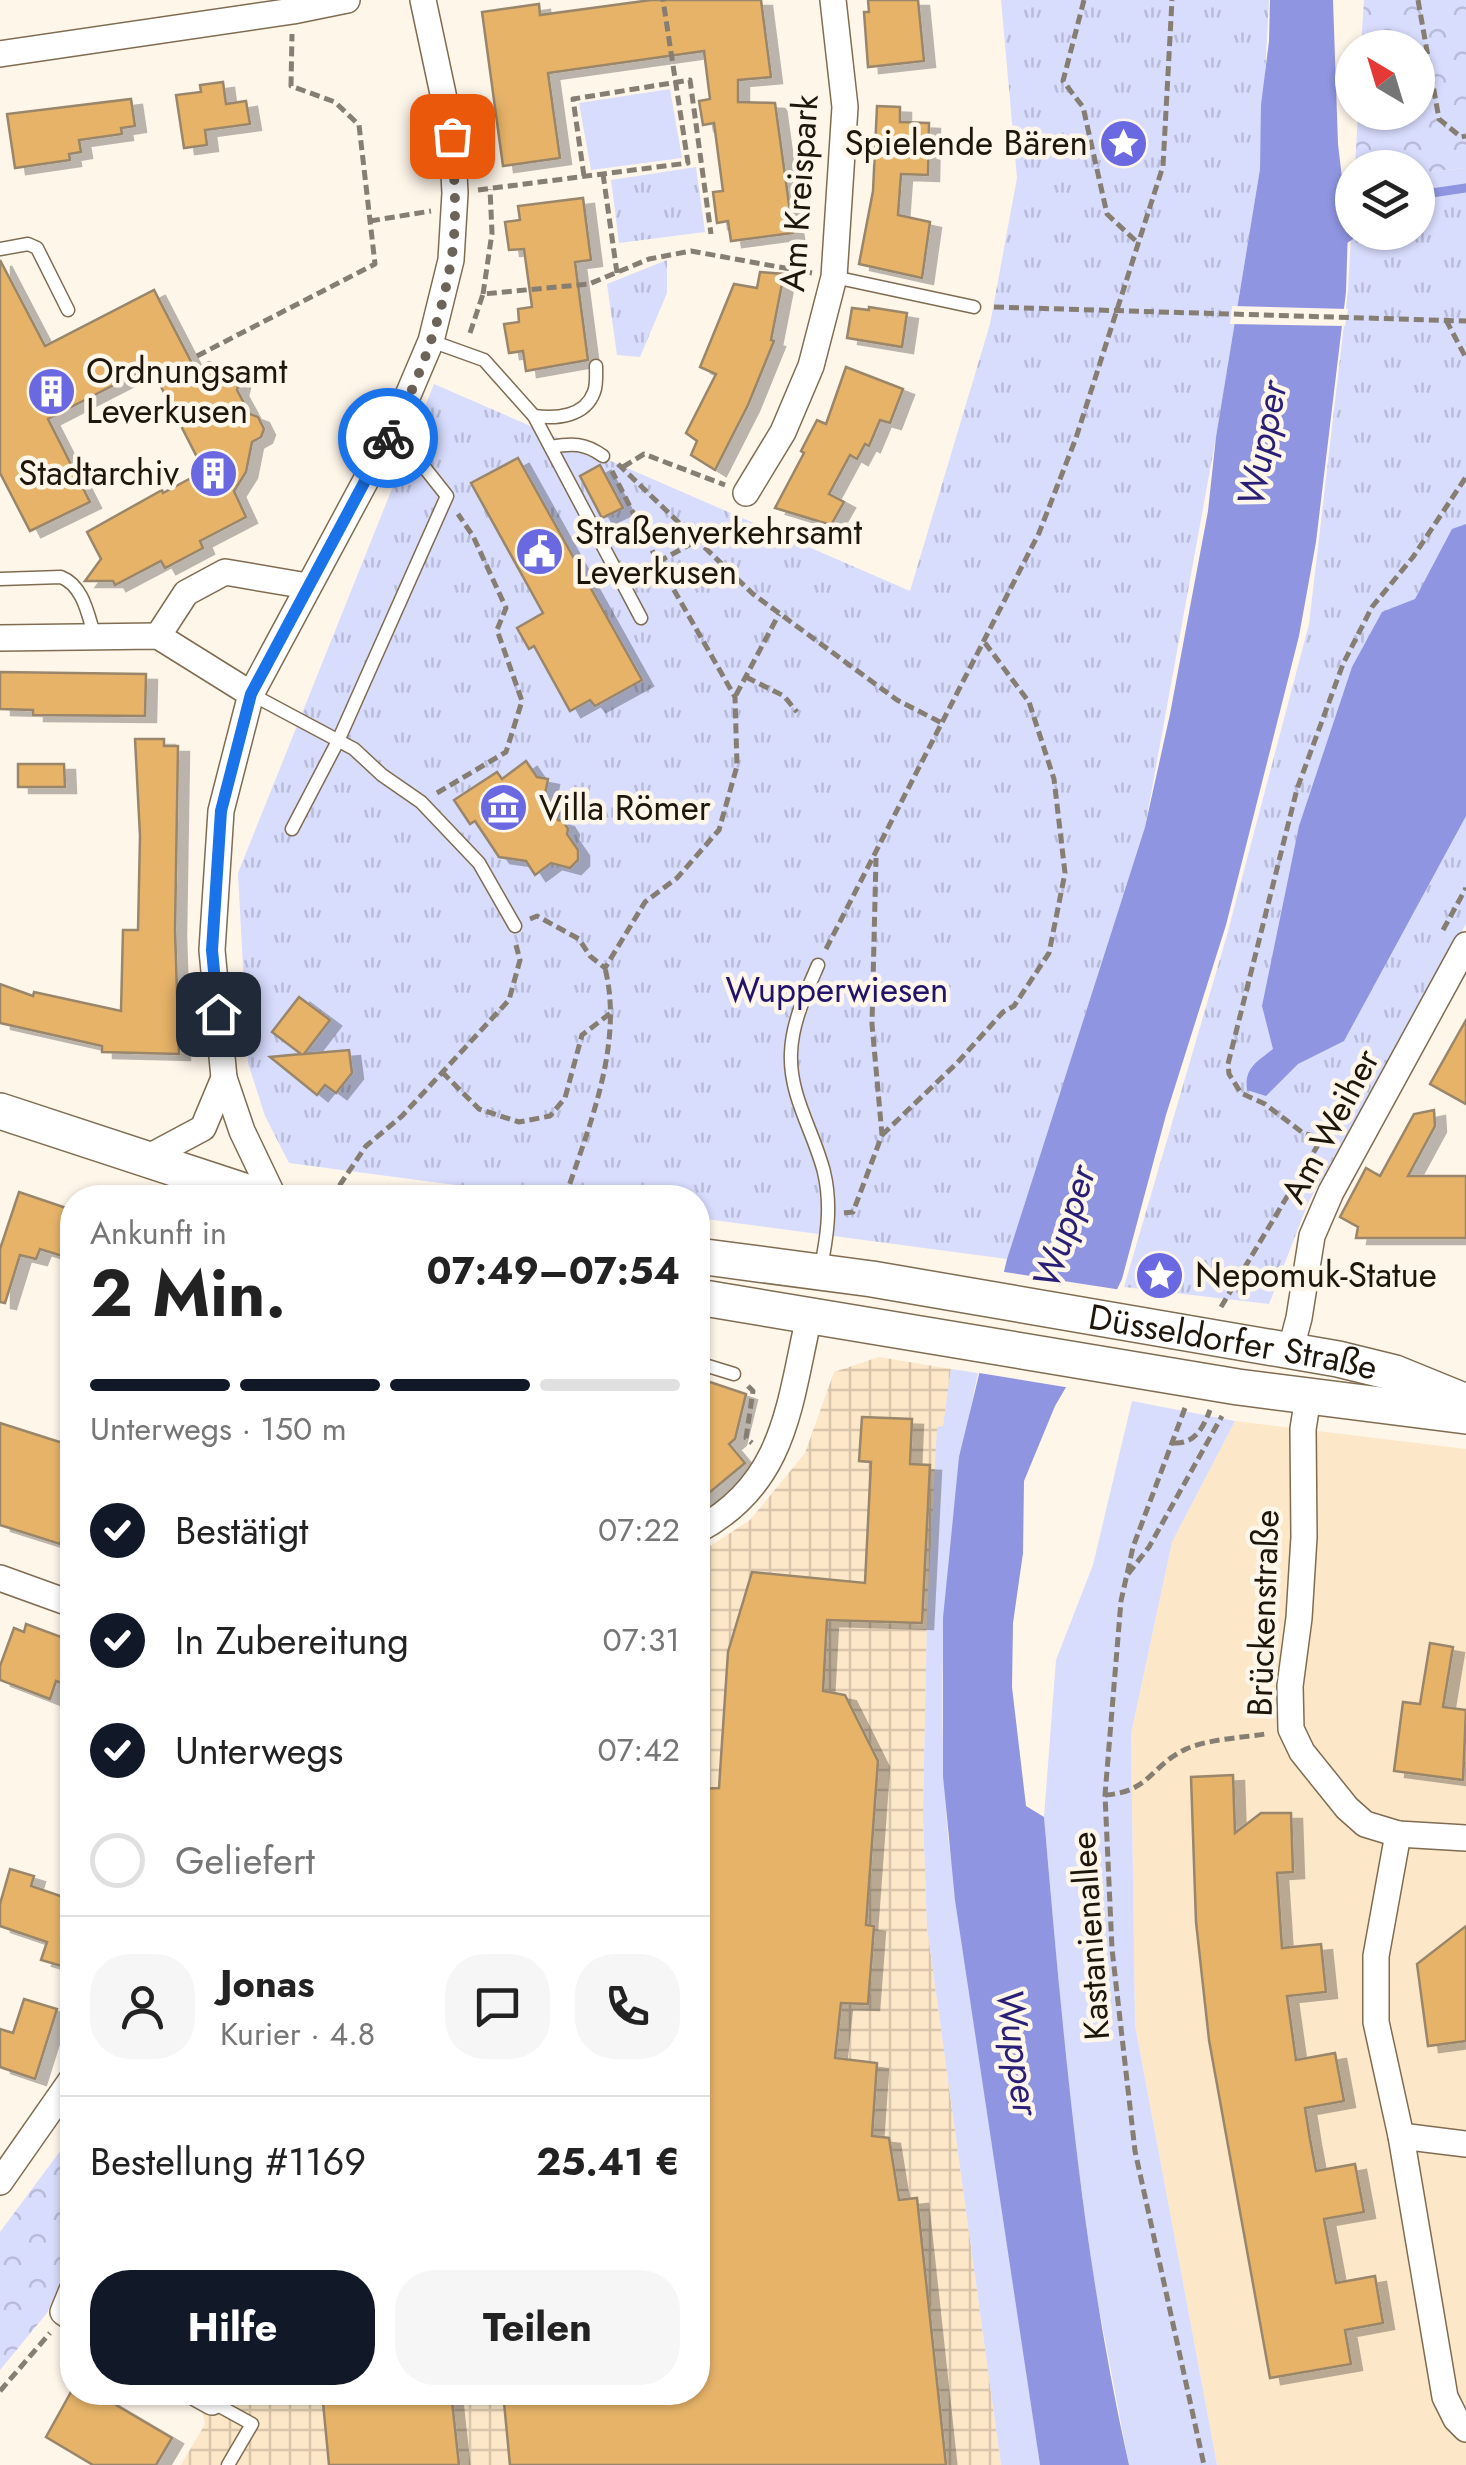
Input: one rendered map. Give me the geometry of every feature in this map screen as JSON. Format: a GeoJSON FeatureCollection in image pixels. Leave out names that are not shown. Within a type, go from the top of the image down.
{"type":"FeatureCollection","features":[{"type":"Feature","properties":{"kind":"main road"},"geometry":{"type":"LineString","coordinates":[[0,1111],[226,1185]]}},
{"type":"Feature","properties":{"kind":"main road","name":"Düsseldorfer Straße"},"geometry":{"type":"LineString","coordinates":[[710,1258],[1146,1325],[1290,1352],[1396,1373],[1466,1402]]}},
{"type":"Feature","properties":{"kind":"main road"},"geometry":{"type":"LineString","coordinates":[[809,1317],[820,1272]]}},
{"type":"Feature","properties":{"kind":"main road","name":"Düsseldorfer Straße"},"geometry":{"type":"LineString","coordinates":[[710,1300],[1138,1371],[1225,1398],[1308,1398],[1466,1416]]}},
{"type":"Feature","properties":{"kind":"street"},"geometry":{"type":"LineString","coordinates":[[0,54],[347,0]]}},
{"type":"Feature","properties":{"kind":"street"},"geometry":{"type":"LineString","coordinates":[[268,1185],[242,1131],[224,1078],[212,950],[221,811],[251,694],[394,428],[432,341],[451,260],[454,200],[452,136],[423,0]]}},
{"type":"Feature","properties":{"kind":"street","name":"Am Kreispark"},"geometry":{"type":"LineString","coordinates":[[746,494],[784,432],[811,366],[834,276],[845,107],[833,0]]}},
{"type":"Feature","properties":{"kind":"street"},"geometry":{"type":"LineString","coordinates":[[158,636],[186,593],[226,572],[307,586]]}},
{"type":"Feature","properties":{"kind":"street"},"geometry":{"type":"LineString","coordinates":[[0,638],[158,636],[251,694]]}},
{"type":"Feature","properties":{"kind":"street","name":"Am Weiher"},"geometry":{"type":"LineString","coordinates":[[1290,1352],[1312,1236],[1331,1192],[1466,945]]}},
{"type":"Feature","properties":{"kind":"street"},"geometry":{"type":"LineString","coordinates":[[145,1158],[202,1128],[224,1078]]}},
{"type":"Feature","properties":{"kind":"street"},"geometry":{"type":"LineString","coordinates":[[710,1521],[742,1497],[773,1459],[783,1432],[809,1317]]}},
{"type":"Feature","properties":{"kind":"street","name":"Brückenstraße"},"geometry":{"type":"LineString","coordinates":[[1308,1398],[1302,1429],[1304,1537],[1290,1686],[1291,1730],[1302,1752],[1347,1808],[1365,1824],[1398,1834]]}},
{"type":"Feature","properties":{"kind":"street"},"geometry":{"type":"LineString","coordinates":[[0,1578],[60,1600]]}},
{"type":"Feature","properties":{"kind":"street"},"geometry":{"type":"LineString","coordinates":[[1466,1838],[1398,1834],[1376,1956],[1376,2022],[1445,2397],[1456,2420],[1466,2430]]}},
{"type":"Feature","properties":{"kind":"street"},"geometry":{"type":"LineString","coordinates":[[0,2182],[60,2096]]}},
{"type":"Feature","properties":{"kind":"street"},"geometry":{"type":"LineString","coordinates":[[1400,2136],[1466,2144]]}},
{"type":"Feature","properties":{"kind":"lane"},"geometry":{"type":"LineString","coordinates":[[0,248],[28,244],[37,248],[68,310]]}},
{"type":"Feature","properties":{"kind":"lane"},"geometry":{"type":"LineString","coordinates":[[834,276],[974,306]]}},
{"type":"Feature","properties":{"kind":"lane"},"geometry":{"type":"LineString","coordinates":[[432,341],[484,360],[534,416],[641,618]]}},
{"type":"Feature","properties":{"kind":"lane"},"geometry":{"type":"LineString","coordinates":[[534,416],[558,419],[581,408],[594,392],[596,366]]}},
{"type":"Feature","properties":{"kind":"lane"},"geometry":{"type":"LineString","coordinates":[[292,829],[338,740],[446,496],[394,428]]}},
{"type":"Feature","properties":{"kind":"lane"},"geometry":{"type":"LineString","coordinates":[[551,447],[574,443],[591,447],[604,456]]}},
{"type":"Feature","properties":{"kind":"lane"},"geometry":{"type":"LineString","coordinates":[[0,579],[61,577],[70,581],[77,588],[95,637]]}},
{"type":"Feature","properties":{"kind":"lane"},"geometry":{"type":"LineString","coordinates":[[251,694],[354,748],[382,775],[421,802],[479,862],[515,926]]}},
{"type":"Feature","properties":{"kind":"lane"},"geometry":{"type":"LineString","coordinates":[[818,965],[797,1014],[790,1055],[801,1112],[824,1172],[830,1215],[820,1272]]}},
{"type":"Feature","properties":{"kind":"lane"},"geometry":{"type":"LineString","coordinates":[[710,1367],[734,1374]]}},
{"type":"Feature","properties":{"kind":"lane"},"geometry":{"type":"LineString","coordinates":[[218,2405],[252,2424],[228,2465]]}},
{"type":"Feature","properties":{"kind":"path"},"geometry":{"type":"LineString","coordinates":[[662,0],[688,163]]}},
{"type":"Feature","properties":{"kind":"path"},"geometry":{"type":"LineString","coordinates":[[1084,0],[1063,81],[1083,106],[1107,214],[1138,244]]}},
{"type":"Feature","properties":{"kind":"path"},"geometry":{"type":"LineString","coordinates":[[818,965],[1040,532],[1070,454],[1162,166],[1172,0]]}},
{"type":"Feature","properties":{"kind":"path"},"geometry":{"type":"LineString","coordinates":[[1418,0],[1439,119],[1466,136]]}},
{"type":"Feature","properties":{"kind":"path"},"geometry":{"type":"LineString","coordinates":[[197,356],[375,264],[359,126],[335,102],[291,86],[293,11]]}},
{"type":"Feature","properties":{"kind":"path"},"geometry":{"type":"LineString","coordinates":[[584,176],[572,99],[690,80],[711,234]]}},
{"type":"Feature","properties":{"kind":"path"},"geometry":{"type":"LineString","coordinates":[[370,221],[490,188],[701,161]]}},
{"type":"Feature","properties":{"kind":"path"},"geometry":{"type":"LineString","coordinates":[[603,174],[617,273]]}},
{"type":"Feature","properties":{"kind":"path"},"geometry":{"type":"LineString","coordinates":[[464,350],[483,294],[492,234],[490,188]]}},
{"type":"Feature","properties":{"kind":"path"},"geometry":{"type":"LineString","coordinates":[[483,294],[589,284],[649,259],[692,251],[834,276]]}},
{"type":"Feature","properties":{"kind":"path"},"geometry":{"type":"LineString","coordinates":[[974,306],[1466,320]]}},
{"type":"Feature","properties":{"kind":"path"},"geometry":{"type":"LineString","coordinates":[[1446,320],[1466,358]]}},
{"type":"Feature","properties":{"kind":"path"},"geometry":{"type":"LineString","coordinates":[[623,468],[644,454],[746,494]]}},
{"type":"Feature","properties":{"kind":"path"},"geometry":{"type":"LineString","coordinates":[[604,456],[623,468],[753,594],[897,700],[942,722]]}},
{"type":"Feature","properties":{"kind":"path"},"geometry":{"type":"LineString","coordinates":[[569,1185],[609,1047],[612,1012],[605,968],[645,902],[677,878],[719,830],[737,766],[735,697],[658,562],[604,456]]}},
{"type":"Feature","properties":{"kind":"path"},"geometry":{"type":"LineString","coordinates":[[1222,1306],[1321,1140],[1304,1133],[1265,1104],[1241,1094],[1229,1074],[1228,1064],[1296,789],[1343,664],[1372,607],[1413,556],[1466,477]]}},
{"type":"Feature","properties":{"kind":"path"},"geometry":{"type":"LineString","coordinates":[[421,802],[506,752],[522,701],[498,630],[506,608],[472,536],[446,496]]}},
{"type":"Feature","properties":{"kind":"path"},"geometry":{"type":"LineString","coordinates":[[658,562],[698,540]]}},
{"type":"Feature","properties":{"kind":"path"},"geometry":{"type":"LineString","coordinates":[[735,697],[779,614]]}},
{"type":"Feature","properties":{"kind":"path"},"geometry":{"type":"LineString","coordinates":[[830,1215],[853,1212],[882,1136],[957,1064],[1002,1012],[1014,1006],[1049,954],[1064,873],[1054,779],[1029,702],[985,643]]}},
{"type":"Feature","properties":{"kind":"path"},"geometry":{"type":"LineString","coordinates":[[746,677],[784,696],[797,712]]}},
{"type":"Feature","properties":{"kind":"path"},"geometry":{"type":"LineString","coordinates":[[876,855],[872,1024],[882,1136]]}},
{"type":"Feature","properties":{"kind":"path"},"geometry":{"type":"LineString","coordinates":[[339,1185],[366,1146],[402,1116],[509,1000],[520,960],[515,926],[538,916],[579,939],[590,956],[605,968]]}},
{"type":"Feature","properties":{"kind":"path"},"geometry":{"type":"LineString","coordinates":[[442,1072],[479,1109],[518,1122],[550,1116],[566,1098],[582,1035],[612,1012]]}},
{"type":"Feature","properties":{"kind":"path"},"geometry":{"type":"LineString","coordinates":[[734,1374],[753,1390],[746,1438],[773,1459]]}},
{"type":"Feature","properties":{"kind":"path"},"geometry":{"type":"LineString","coordinates":[[1172,1443],[1183,1444],[1202,1430],[1225,1398]]}},
{"type":"Feature","properties":{"kind":"path"},"geometry":{"type":"LineString","coordinates":[[1126,1577],[1149,1547],[1225,1398]]}},
{"type":"Feature","properties":{"kind":"path","name":"Kastanienallee"},"geometry":{"type":"LineString","coordinates":[[1186,1407],[1126,1577],[1105,1795],[1112,1949],[1136,2151],[1204,2465]]}},
{"type":"Feature","properties":{"kind":"path"},"geometry":{"type":"LineString","coordinates":[[1105,1795],[1128,1794],[1192,1746],[1291,1730]]}},
{"type":"Feature","properties":{"kind":"path"},"geometry":{"type":"LineString","coordinates":[[0,2391],[43,2345],[60,2320]]}},
{"type":"Feature","properties":{"kind":"shaded area"},"geometry":{"type":"Polygon","coordinates":[[[879,1357],[951,1369],[943,1427],[938,1427],[927,1617],[923,1815],[927,1927],[1001,2465],[181,2465],[205,2424],[201,2405],[710,2405],[710,1546],[750,1520],[805,1453],[834,1372],[879,1357]]]}},
{"type":"Feature","properties":{"kind":"shaded area"},"geometry":{"type":"Polygon","coordinates":[[[1235,1421],[1466,1449],[1466,2465],[1217,2465],[1135,2025],[1131,1734],[1172,1542],[1235,1421]]]}},
{"type":"Feature","properties":{"kind":"green space","name":"Wupperwiesen"},"geometry":{"type":"Polygon","coordinates":[[[1001,0],[1269,0],[1260,169],[1145,827],[1007,1259],[710,1220],[710,1185],[455,1185],[289,1163],[265,1116],[248,1063],[238,873],[434,384],[910,591],[990,324],[1017,178],[1001,0]]]}},
{"type":"Feature","properties":{"kind":"green space"},"geometry":{"type":"Polygon","coordinates":[[[1364,0],[1466,0],[1466,168],[1435,171],[1435,150],[1356,150],[1357,130],[1435,130],[1435,30],[1362,30],[1364,0]]]}},
{"type":"Feature","properties":{"kind":"green space"},"geometry":{"type":"Polygon","coordinates":[[[670,89],[682,158],[591,170],[579,103],[670,89]]]}},
{"type":"Feature","properties":{"kind":"green space"},"geometry":{"type":"Polygon","coordinates":[[[696,167],[705,232],[619,243],[611,180],[696,167]]]}},
{"type":"Feature","properties":{"kind":"green space"},"geometry":{"type":"Polygon","coordinates":[[[1466,168],[1466,924],[1308,1203],[1269,1304],[1124,1287],[1227,935],[1309,624],[1350,250],[1435,250],[1435,171],[1466,168]]]}},
{"type":"Feature","properties":{"kind":"green space"},"geometry":{"type":"Polygon","coordinates":[[[667,260],[667,293],[640,357],[617,355],[607,284],[667,260]]]}},
{"type":"Feature","properties":{"kind":"green space"},"geometry":{"type":"Polygon","coordinates":[[[951,1369],[978,1373],[957,1488],[945,1604],[942,1720],[948,1837],[1040,2465],[1001,2465],[927,1927],[923,1815],[927,1617],[937,1427],[943,1426],[951,1369]]]}},
{"type":"Feature","properties":{"kind":"green space"},"geometry":{"type":"Polygon","coordinates":[[[1132,1401],[1235,1421],[1172,1542],[1131,1734],[1135,2025],[1217,2465],[1129,2465],[1094,2282],[1068,2089],[1044,1817],[1056,1660],[1093,1565],[1132,1401]]]}},
{"type":"Feature","properties":{"kind":"green space"},"geometry":{"type":"Polygon","coordinates":[[[60,2151],[60,2283],[47,2313],[0,2370],[0,2232],[60,2151]]]}},
{"type":"Feature","properties":{"kind":"water","name":"Wupper"},"geometry":{"type":"Polygon","coordinates":[[[1270,0],[1333,0],[1339,150],[1335,150],[1335,250],[1347,250],[1346,292],[1316,542],[1299,636],[1226,925],[1166,1115],[1122,1279],[1055,1406],[1024,1481],[1023,1553],[1013,1623],[1012,1687],[1026,1806],[1044,1817],[1086,2224],[1129,2465],[1040,2465],[955,1900],[943,1776],[943,1618],[959,1457],[1007,1259],[1145,827],[1170,714],[1208,511],[1216,437],[1260,169],[1261,105],[1270,0]]]}},
{"type":"Feature","properties":{"kind":"water"},"geometry":{"type":"Polygon","coordinates":[[[1466,524],[1466,816],[1344,1041],[1298,1064],[1266,1096],[1247,1090],[1250,1071],[1273,1049],[1262,1006],[1299,826],[1352,667],[1382,612],[1415,599],[1452,529],[1466,524]]]}},
{"type":"Feature","properties":{"kind":"pier"},"geometry":{"type":"Polygon","coordinates":[[[1232,306],[1348,309],[1345,326],[1230,324],[1232,306]]]}},
{"type":"Feature","properties":{"kind":"pier"},"geometry":{"type":"Polygon","coordinates":[[[998,1271],[1122,1290],[1071,1388],[973,1372],[998,1271]]]}},
{"type":"Feature","properties":{"kind":"building"},"geometry":{"type":"Polygon","coordinates":[[[651,0],[761,0],[771,77],[738,80],[738,102],[775,103],[793,233],[731,241],[728,221],[717,223],[713,192],[723,191],[714,123],[703,125],[699,101],[710,99],[704,51],[548,73],[560,158],[503,166],[482,12],[539,4],[540,15],[651,0]]]}},
{"type":"Feature","properties":{"kind":"building"},"geometry":{"type":"Polygon","coordinates":[[[868,0],[918,0],[924,61],[868,67],[864,12],[869,12],[868,0]]]}},
{"type":"Feature","properties":{"kind":"building"},"geometry":{"type":"Polygon","coordinates":[[[223,82],[226,104],[246,101],[250,124],[205,130],[207,145],[184,148],[176,95],[201,92],[200,85],[223,82]]]}},
{"type":"Feature","properties":{"kind":"building"},"geometry":{"type":"Polygon","coordinates":[[[131,99],[135,126],[121,128],[122,134],[79,140],[81,152],[69,154],[70,160],[15,168],[7,114],[131,99]]]}},
{"type":"Feature","properties":{"kind":"building"},"geometry":{"type":"Polygon","coordinates":[[[877,106],[900,107],[900,122],[929,123],[928,175],[901,174],[898,215],[930,222],[922,278],[859,264],[873,191],[877,106]]]}},
{"type":"Feature","properties":{"kind":"building"},"geometry":{"type":"Polygon","coordinates":[[[583,198],[591,260],[575,262],[588,360],[526,371],[523,351],[509,353],[504,324],[519,322],[518,309],[532,307],[524,249],[509,250],[505,222],[520,220],[518,206],[583,198]]]}},
{"type":"Feature","properties":{"kind":"building"},"geometry":{"type":"Polygon","coordinates":[[[0,260],[45,346],[154,290],[195,369],[209,362],[234,371],[239,382],[237,390],[264,429],[261,437],[252,442],[246,472],[234,491],[246,517],[200,541],[203,548],[165,568],[161,561],[115,585],[113,581],[85,581],[101,559],[87,532],[204,471],[156,377],[153,379],[147,368],[48,419],[90,502],[30,531],[0,473],[0,260]]]}},
{"type":"Feature","properties":{"kind":"building"},"geometry":{"type":"Polygon","coordinates":[[[760,272],[784,274],[771,340],[774,341],[715,470],[691,455],[697,441],[686,433],[716,374],[700,367],[734,284],[757,288],[760,272]]]}},
{"type":"Feature","properties":{"kind":"building"},"geometry":{"type":"Polygon","coordinates":[[[852,308],[907,313],[902,347],[847,338],[852,308]]]}},
{"type":"Feature","properties":{"kind":"building"},"geometry":{"type":"Polygon","coordinates":[[[846,367],[903,389],[890,423],[880,420],[869,446],[865,444],[857,459],[850,455],[829,494],[844,502],[831,525],[775,508],[817,420],[826,424],[846,367]]]}},
{"type":"Feature","properties":{"kind":"building","name":"Straßenverkehrsamt Leverkusen"},"geometry":{"type":"Polygon","coordinates":[[[518,458],[642,680],[595,706],[590,700],[570,711],[534,646],[529,649],[517,628],[543,613],[471,483],[518,458]]]}},
{"type":"Feature","properties":{"kind":"building"},"geometry":{"type":"Polygon","coordinates":[[[600,465],[623,508],[602,518],[580,476],[600,465]]]}},
{"type":"Feature","properties":{"kind":"building"},"geometry":{"type":"Polygon","coordinates":[[[0,672],[146,674],[145,716],[33,715],[33,710],[0,709],[0,672]]]}},
{"type":"Feature","properties":{"kind":"building"},"geometry":{"type":"Polygon","coordinates":[[[135,739],[164,739],[164,746],[178,746],[175,930],[179,1054],[102,1052],[102,1046],[0,1023],[0,984],[33,996],[34,992],[121,1011],[123,930],[138,930],[140,836],[135,739]]]}},
{"type":"Feature","properties":{"kind":"building","name":"Villa Römer"},"geometry":{"type":"Polygon","coordinates":[[[526,761],[537,777],[548,779],[544,800],[558,820],[563,821],[578,850],[578,860],[570,868],[551,863],[535,875],[526,861],[499,857],[475,821],[470,824],[454,800],[497,772],[502,779],[526,761]]]}},
{"type":"Feature","properties":{"kind":"building"},"geometry":{"type":"Polygon","coordinates":[[[18,764],[64,764],[65,787],[18,787],[18,764]]]}},
{"type":"Feature","properties":{"kind":"building"},"geometry":{"type":"Polygon","coordinates":[[[299,997],[330,1020],[304,1054],[349,1050],[352,1073],[336,1093],[325,1085],[317,1095],[270,1057],[301,1054],[272,1032],[299,997]]]}},
{"type":"Feature","properties":{"kind":"building"},"geometry":{"type":"Polygon","coordinates":[[[1466,1020],[1466,1104],[1430,1084],[1466,1020]]]}},
{"type":"Feature","properties":{"kind":"building"},"geometry":{"type":"Polygon","coordinates":[[[1434,1110],[1435,1126],[1408,1176],[1466,1176],[1466,1238],[1356,1238],[1358,1227],[1340,1217],[1366,1168],[1380,1176],[1414,1114],[1434,1110]]]}},
{"type":"Feature","properties":{"kind":"building"},"geometry":{"type":"Polygon","coordinates":[[[19,1192],[60,1206],[60,1255],[40,1249],[36,1259],[20,1255],[5,1303],[0,1302],[0,1249],[19,1192]]]}},
{"type":"Feature","properties":{"kind":"building"},"geometry":{"type":"Polygon","coordinates":[[[710,1382],[746,1394],[735,1439],[729,1444],[745,1463],[710,1492],[710,1382]]]}},
{"type":"Feature","properties":{"kind":"building"},"geometry":{"type":"Polygon","coordinates":[[[862,1417],[912,1419],[910,1464],[930,1465],[922,1623],[827,1620],[823,1691],[845,1695],[878,1761],[866,1925],[874,1926],[868,2004],[841,2003],[835,2058],[877,2063],[872,2136],[889,2138],[899,2200],[917,2198],[946,2465],[510,2465],[504,2405],[710,2405],[710,1788],[719,1788],[728,1652],[752,1572],[865,1583],[871,1462],[859,1461],[862,1417]]]}},
{"type":"Feature","properties":{"kind":"building"},"geometry":{"type":"Polygon","coordinates":[[[0,1423],[60,1442],[60,1544],[0,1525],[0,1423]]]}},
{"type":"Feature","properties":{"kind":"building"},"geometry":{"type":"Polygon","coordinates":[[[26,1624],[60,1637],[60,1682],[56,1681],[50,1699],[0,1680],[0,1666],[14,1628],[24,1632],[26,1624]]]}},
{"type":"Feature","properties":{"kind":"building"},"geometry":{"type":"Polygon","coordinates":[[[1430,1643],[1453,1647],[1443,1707],[1466,1710],[1463,1780],[1394,1771],[1403,1702],[1420,1704],[1430,1643]]]}},
{"type":"Feature","properties":{"kind":"building"},"geometry":{"type":"Polygon","coordinates":[[[1233,1775],[1235,1833],[1261,1813],[1291,1813],[1293,1872],[1277,1873],[1282,1948],[1321,1944],[1326,1992],[1287,1996],[1296,2060],[1335,2053],[1344,2101],[1305,2108],[1310,2139],[1316,2171],[1355,2164],[1364,2212],[1324,2219],[1336,2283],[1375,2276],[1383,2323],[1345,2330],[1351,2364],[1270,2378],[1209,2040],[1196,1922],[1191,1777],[1233,1775]]]}},
{"type":"Feature","properties":{"kind":"building"},"geometry":{"type":"Polygon","coordinates":[[[10,1869],[34,1876],[31,1886],[60,1896],[60,1966],[41,1960],[47,1942],[0,1926],[0,1904],[10,1869]]]}},
{"type":"Feature","properties":{"kind":"building"},"geometry":{"type":"Polygon","coordinates":[[[1466,1926],[1466,2041],[1428,2046],[1417,1964],[1466,1926]]]}},
{"type":"Feature","properties":{"kind":"building"},"geometry":{"type":"Polygon","coordinates":[[[24,1999],[57,2009],[35,2079],[0,2067],[0,2029],[13,2033],[24,1999]]]}},
{"type":"Feature","properties":{"kind":"building"},"geometry":{"type":"Polygon","coordinates":[[[64,2405],[116,2405],[172,2438],[156,2465],[93,2465],[46,2437],[64,2405]]]}},
{"type":"Feature","properties":{"kind":"building"},"geometry":{"type":"Polygon","coordinates":[[[323,2405],[452,2405],[459,2465],[329,2465],[323,2405]]]}},
{"type":"Feature","properties":{"kind":"waterway"},"geometry":{"type":"LineString","coordinates":[[1435,193],[1466,188]]}},
{"type":"Feature","properties":{"kind":"way so far"},"geometry":{"type":"LineString","coordinates":[[388,438],[432,341],[451,260],[452,136]]}},
{"type":"Feature","properties":{"kind":"place","name":"Spielende Bären"},"geometry":{"type":"Point","coordinates":[1123,143]}},
{"type":"Feature","properties":{"kind":"place","name":"Ordnungsamt Leverkusen"},"geometry":{"type":"Point","coordinates":[51,391]}},
{"type":"Feature","properties":{"kind":"place","name":"Stadtarchiv"},"geometry":{"type":"Point","coordinates":[214,473]}},
{"type":"Feature","properties":{"kind":"place","name":"Straßenverkehrsamt Leverkusen"},"geometry":{"type":"Point","coordinates":[540,552]}},
{"type":"Feature","properties":{"kind":"place","name":"Villa Römer"},"geometry":{"type":"Point","coordinates":[504,808]}},
{"type":"Feature","properties":{"kind":"place","name":"Nepomuk-Statue"},"geometry":{"type":"Point","coordinates":[1160,1275]}},
{"type":"Feature","properties":{"kind":"route"},"geometry":{"type":"LineString","coordinates":[[218,1014],[212,950],[221,811],[251,694],[388,438]]}}]}
